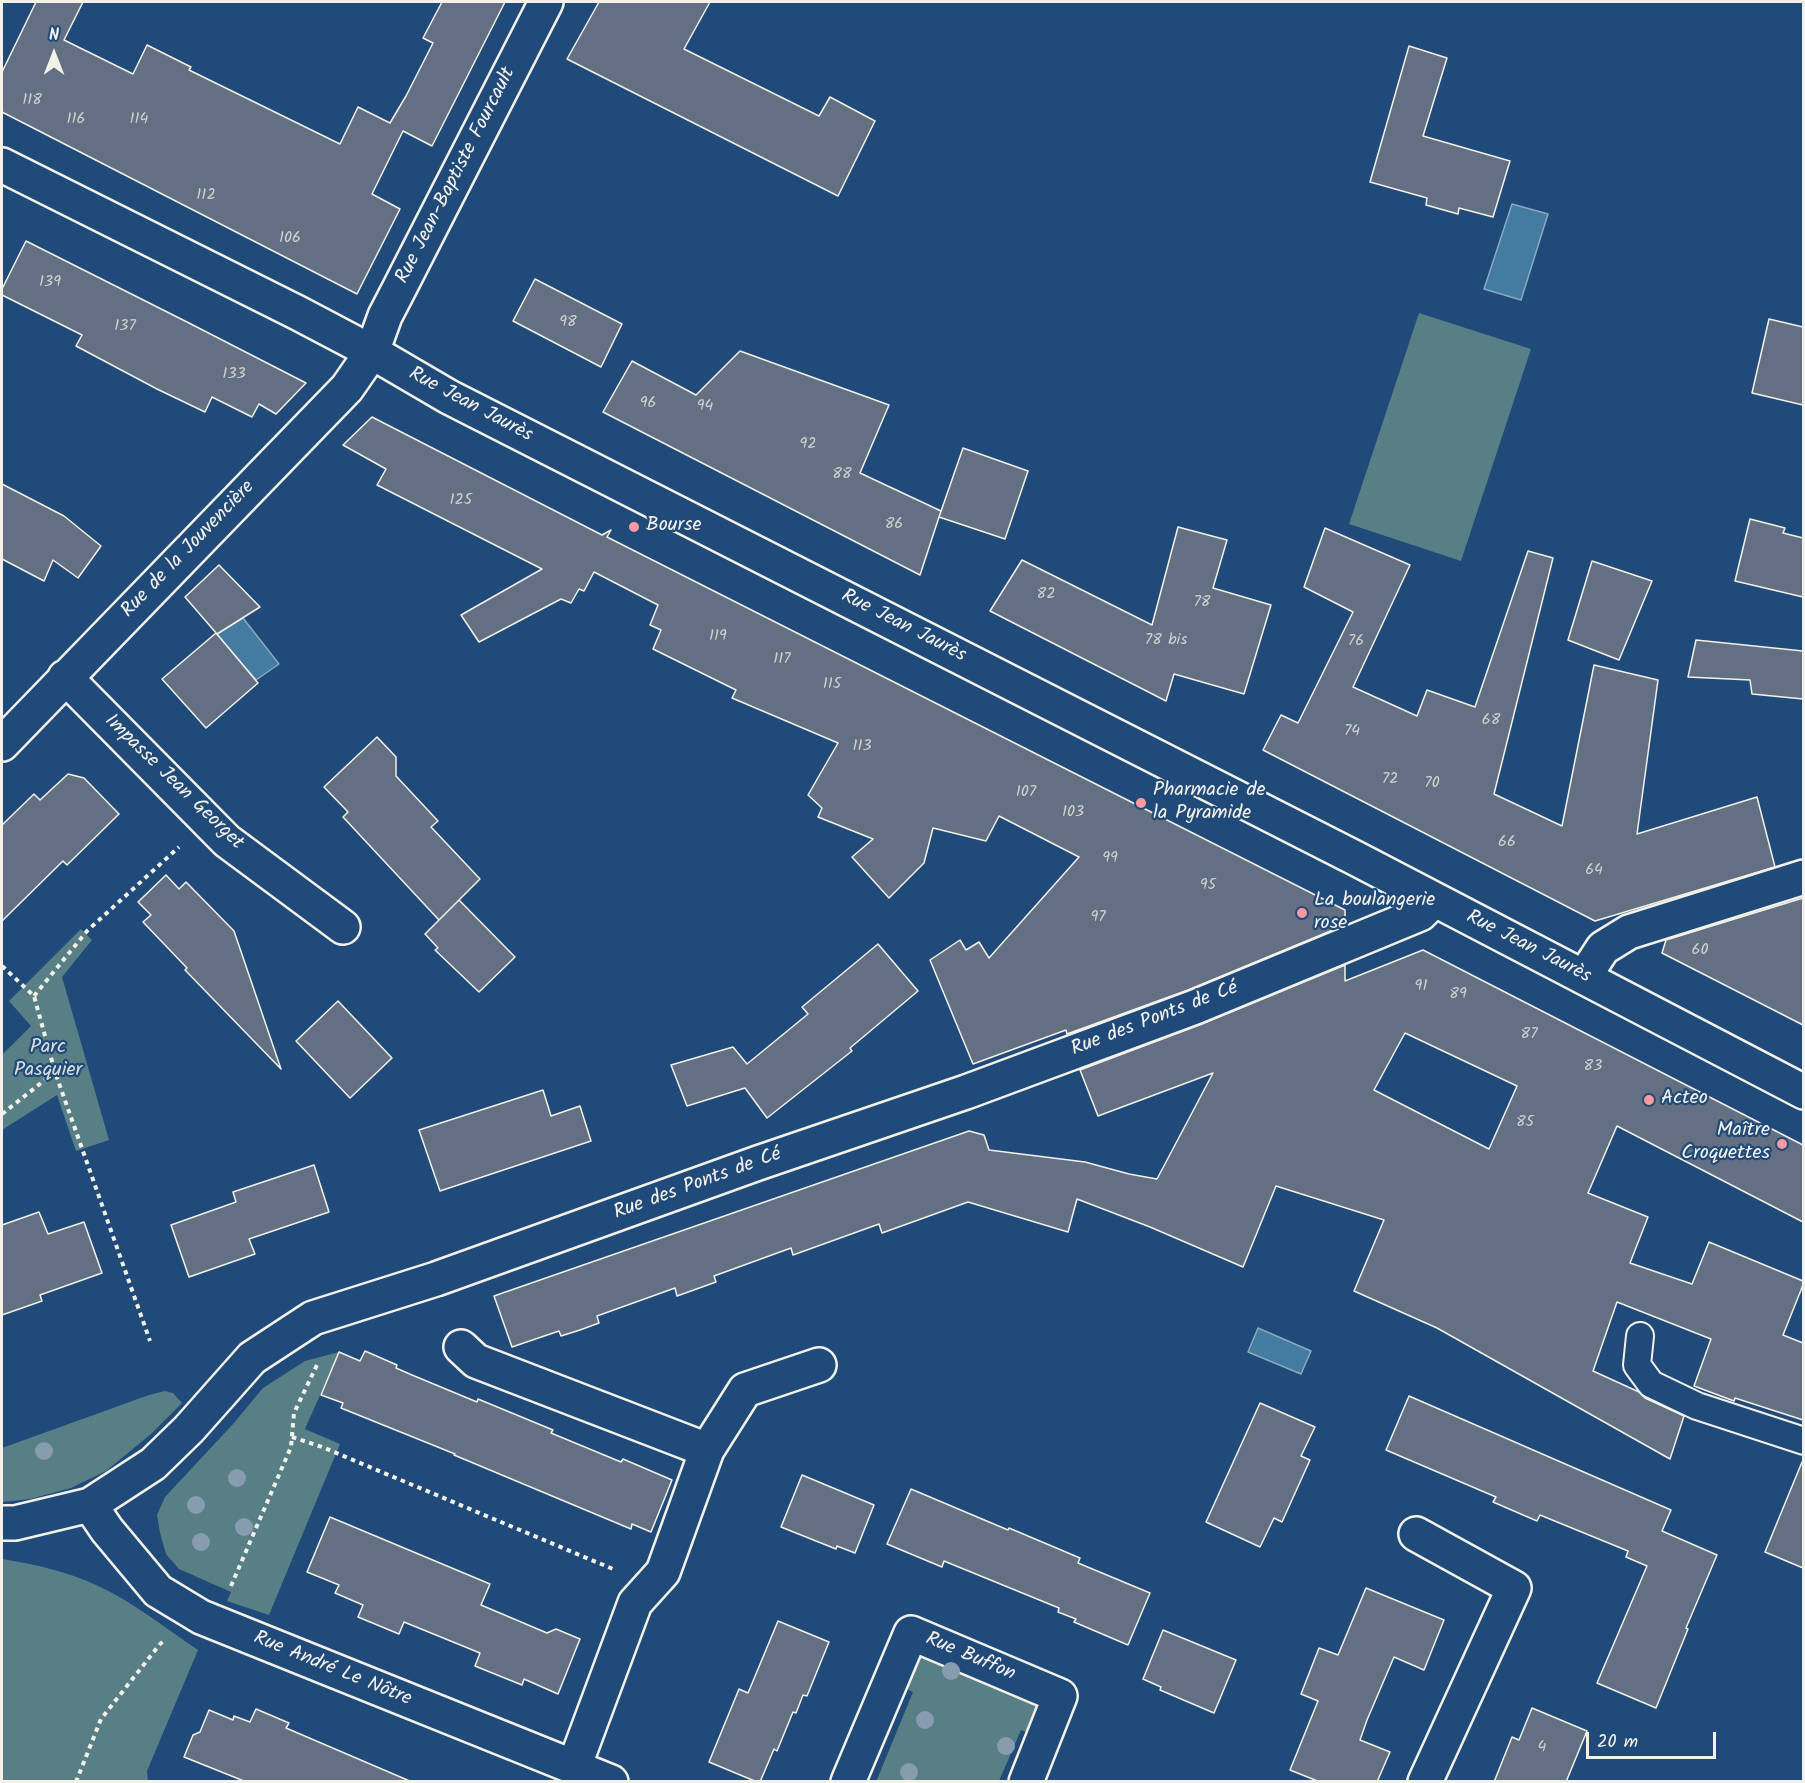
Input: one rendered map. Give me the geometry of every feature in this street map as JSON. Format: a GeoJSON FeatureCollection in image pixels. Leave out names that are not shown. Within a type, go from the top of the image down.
{"type":"FeatureCollection","features":[{"type":"Feature","properties":{"kind":"street","name":"Rue Jean-Baptiste Fourcault"},"geometry":{"type":"LineString","coordinates":[[372,352],[394,298],[546,2]]}},
{"type":"Feature","properties":{"kind":"street","name":"Rue Jean Jaurès"},"geometry":{"type":"LineString","coordinates":[[2,165],[372,352],[449,397],[1047,700],[1803,1092]]}},
{"type":"Feature","properties":{"kind":"street","name":"Rue de la Jouvencière"},"geometry":{"type":"LineString","coordinates":[[2,744],[347,388],[372,352]]}},
{"type":"Feature","properties":{"kind":"street","name":"Impasse Jean Georget"},"geometry":{"type":"LineString","coordinates":[[65,678],[227,841],[343,927]]}},
{"type":"Feature","properties":{"kind":"street"},"geometry":{"type":"LineString","coordinates":[[1584,977],[1604,948],[1629,932],[1803,876]]}},
{"type":"Feature","properties":{"kind":"street","name":"Rue des Ponts de Cé"},"geometry":{"type":"LineString","coordinates":[[2,1522],[15,1523],[90,1505],[153,1464],[189,1429],[252,1358],[313,1318],[436,1279],[747,1167],[966,1092],[1195,1006],[1420,914],[1434,900]]}},
{"type":"Feature","properties":{"kind":"street"},"geometry":{"type":"LineString","coordinates":[[461,1347],[476,1361],[706,1450]]}},
{"type":"Feature","properties":{"kind":"street"},"geometry":{"type":"LineString","coordinates":[[574,1767],[635,1603],[663,1572],[706,1450],[745,1390],[819,1365]]}},
{"type":"Feature","properties":{"kind":"street","name":"Rue André Le Nôtre"},"geometry":{"type":"LineString","coordinates":[[90,1505],[107,1530],[158,1591],[201,1617],[610,1782]]}},
{"type":"Feature","properties":{"kind":"street"},"geometry":{"type":"LineString","coordinates":[[1416,1534],[1514,1587],[1425,1782]]}},
{"type":"Feature","properties":{"kind":"street","name":"Rue Buffon"},"geometry":{"type":"LineString","coordinates":[[848,1782],[911,1633],[1060,1696],[1026,1782]]}},
{"type":"Feature","properties":{"kind":"lane"},"geometry":{"type":"LineString","coordinates":[[1640,1336],[1636,1365],[1651,1384],[1697,1406],[1803,1441]]}},
{"type":"Feature","properties":{"kind":"path"},"geometry":{"type":"LineString","coordinates":[[34,996],[87,931],[208,821]]}},
{"type":"Feature","properties":{"kind":"path"},"geometry":{"type":"LineString","coordinates":[[2,966],[34,996],[55,1072],[150,1341]]}},
{"type":"Feature","properties":{"kind":"path"},"geometry":{"type":"LineString","coordinates":[[2,1114],[55,1072]]}},
{"type":"Feature","properties":{"kind":"path"},"geometry":{"type":"LineString","coordinates":[[226,1596],[291,1447],[294,1413],[321,1355]]}},
{"type":"Feature","properties":{"kind":"path"},"geometry":{"type":"LineString","coordinates":[[292,1437],[619,1572],[648,1588]]}},
{"type":"Feature","properties":{"kind":"path"},"geometry":{"type":"LineString","coordinates":[[76,1782],[102,1719],[160,1644],[167,1639]]}},
{"type":"Feature","properties":{"kind":"green space"},"geometry":{"type":"Polygon","coordinates":[[[1419,313],[1531,349],[1461,561],[1349,524],[1419,313]]]}},
{"type":"Feature","properties":{"kind":"green space","name":"Parc Pasquier"},"geometry":{"type":"Polygon","coordinates":[[[81,929],[92,940],[62,977],[109,1140],[76,1151],[57,1095],[2,1130],[2,1055],[31,1026],[9,1001],[81,929]]]}},
{"type":"Feature","properties":{"kind":"green space"},"geometry":{"type":"Polygon","coordinates":[[[339,1352],[305,1429],[340,1444],[269,1615],[227,1601],[231,1592],[179,1569],[166,1554],[157,1515],[165,1497],[263,1388],[305,1361],[339,1352]]]}},
{"type":"Feature","properties":{"kind":"green space"},"geometry":{"type":"Polygon","coordinates":[[[165,1391],[173,1393],[182,1403],[151,1434],[106,1471],[71,1488],[30,1499],[2,1502],[2,1448],[165,1391]]]}},
{"type":"Feature","properties":{"kind":"green space"},"geometry":{"type":"Polygon","coordinates":[[[2,1559],[50,1569],[109,1591],[198,1650],[147,1771],[148,1781],[2,1781],[2,1559]]]}},
{"type":"Feature","properties":{"kind":"green space"},"geometry":{"type":"Polygon","coordinates":[[[930,1654],[1027,1693],[1038,1708],[1037,1737],[1021,1730],[999,1781],[876,1782],[913,1692],[897,1684],[915,1660],[930,1654]]]}},
{"type":"Feature","properties":{"kind":"water"},"geometry":{"type":"Polygon","coordinates":[[[1512,204],[1548,214],[1521,300],[1484,289],[1512,204]]]}},
{"type":"Feature","properties":{"kind":"water"},"geometry":{"type":"Polygon","coordinates":[[[243,618],[279,664],[256,680],[217,634],[243,618]]]}},
{"type":"Feature","properties":{"kind":"water"},"geometry":{"type":"Polygon","coordinates":[[[1258,1328],[1311,1351],[1301,1374],[1248,1352],[1258,1328]]]}},
{"type":"Feature","properties":{"kind":"building"},"geometry":{"type":"Polygon","coordinates":[[[36,2],[83,2],[64,40],[133,74],[147,45],[191,67],[189,70],[340,144],[358,107],[390,123],[433,43],[423,38],[442,2],[505,2],[432,146],[403,131],[372,194],[400,209],[357,294],[2,112],[2,72],[36,2]]]}},
{"type":"Feature","properties":{"kind":"building"},"geometry":{"type":"Polygon","coordinates":[[[599,2],[710,2],[684,49],[819,116],[830,97],[875,121],[838,196],[567,59],[599,2]]]}},
{"type":"Feature","properties":{"kind":"building"},"geometry":{"type":"Polygon","coordinates":[[[1409,46],[1447,58],[1423,136],[1510,161],[1493,217],[1459,208],[1458,214],[1426,205],[1427,198],[1370,182],[1409,46]]]}},
{"type":"Feature","properties":{"kind":"building"},"geometry":{"type":"Polygon","coordinates":[[[26,241],[306,383],[276,414],[259,404],[252,417],[212,397],[205,412],[157,389],[76,346],[82,335],[2,295],[2,289],[26,241]]]}},
{"type":"Feature","properties":{"kind":"building"},"geometry":{"type":"Polygon","coordinates":[[[535,279],[622,324],[601,367],[513,321],[535,279]]]}},
{"type":"Feature","properties":{"kind":"building"},"geometry":{"type":"Polygon","coordinates":[[[1769,319],[1803,327],[1803,405],[1752,393],[1769,319]]]}},
{"type":"Feature","properties":{"kind":"building"},"geometry":{"type":"Polygon","coordinates":[[[740,351],[889,405],[860,473],[941,511],[920,575],[603,412],[632,361],[696,395],[740,351]]]}},
{"type":"Feature","properties":{"kind":"building"},"geometry":{"type":"Polygon","coordinates":[[[372,417],[602,535],[611,530],[607,537],[1345,910],[1345,925],[1188,990],[1067,1034],[1066,1030],[973,1064],[930,960],[960,940],[966,950],[979,942],[989,958],[1079,857],[999,816],[986,841],[933,828],[924,863],[889,898],[852,857],[873,839],[818,817],[822,808],[808,795],[838,743],[732,698],[736,690],[653,649],[661,630],[650,625],[658,605],[594,572],[584,591],[579,589],[571,603],[561,599],[479,642],[461,615],[542,569],[377,485],[386,469],[343,445],[372,417]]]}},
{"type":"Feature","properties":{"kind":"building"},"geometry":{"type":"Polygon","coordinates":[[[963,448],[1028,471],[1005,539],[939,517],[963,448]]]}},
{"type":"Feature","properties":{"kind":"building"},"geometry":{"type":"Polygon","coordinates":[[[2,484],[64,516],[101,546],[78,578],[53,560],[44,581],[2,559],[2,484]]]}},
{"type":"Feature","properties":{"kind":"building"},"geometry":{"type":"Polygon","coordinates":[[[1750,519],[1785,528],[1783,533],[1803,538],[1803,597],[1735,581],[1750,519]]]}},
{"type":"Feature","properties":{"kind":"building"},"geometry":{"type":"Polygon","coordinates":[[[1178,527],[1227,540],[1213,588],[1271,605],[1244,694],[1174,674],[1166,701],[990,611],[1022,560],[1152,625],[1178,527]]]}},
{"type":"Feature","properties":{"kind":"building"},"geometry":{"type":"Polygon","coordinates":[[[1325,528],[1410,565],[1353,687],[1417,716],[1427,690],[1475,707],[1528,551],[1553,558],[1494,794],[1562,826],[1594,665],[1658,680],[1637,834],[1757,797],[1775,867],[1595,921],[1263,750],[1281,715],[1298,723],[1353,612],[1304,587],[1325,528]]]}},
{"type":"Feature","properties":{"kind":"building"},"geometry":{"type":"Polygon","coordinates":[[[1592,561],[1652,581],[1619,660],[1568,640],[1592,561]]]}},
{"type":"Feature","properties":{"kind":"building"},"geometry":{"type":"Polygon","coordinates":[[[219,565],[260,607],[217,634],[185,597],[219,565]]]}},
{"type":"Feature","properties":{"kind":"building"},"geometry":{"type":"Polygon","coordinates":[[[216,633],[258,683],[206,728],[162,679],[216,633]]]}},
{"type":"Feature","properties":{"kind":"building"},"geometry":{"type":"Polygon","coordinates":[[[1696,640],[1803,651],[1803,699],[1752,694],[1750,680],[1688,677],[1696,640]]]}},
{"type":"Feature","properties":{"kind":"building"},"geometry":{"type":"Polygon","coordinates":[[[377,737],[396,757],[396,776],[438,821],[431,827],[480,879],[439,920],[343,817],[348,812],[324,787],[377,737]]]}},
{"type":"Feature","properties":{"kind":"building"},"geometry":{"type":"Polygon","coordinates":[[[68,774],[84,778],[119,814],[67,865],[63,861],[2,921],[2,825],[34,794],[40,800],[68,774]]]}},
{"type":"Feature","properties":{"kind":"building"},"geometry":{"type":"Polygon","coordinates":[[[166,875],[179,889],[186,882],[234,931],[281,1069],[185,970],[187,968],[143,922],[151,915],[138,902],[166,875]]]}},
{"type":"Feature","properties":{"kind":"building"},"geometry":{"type":"Polygon","coordinates":[[[1803,898],[1803,1025],[1662,953],[1666,940],[1803,898]]]}},
{"type":"Feature","properties":{"kind":"building"},"geometry":{"type":"Polygon","coordinates":[[[459,900],[515,957],[479,992],[435,950],[438,948],[425,934],[459,900]]]}},
{"type":"Feature","properties":{"kind":"building"},"geometry":{"type":"Polygon","coordinates":[[[878,944],[918,991],[850,1048],[852,1051],[767,1118],[745,1088],[687,1106],[671,1065],[733,1047],[747,1064],[808,1014],[802,1007],[878,944]]]}},
{"type":"Feature","properties":{"kind":"building"},"geometry":{"type":"Polygon","coordinates":[[[1423,950],[1803,1145],[1803,1222],[1617,1126],[1588,1193],[1648,1217],[1630,1263],[1692,1284],[1709,1242],[1803,1281],[1783,1335],[1803,1343],[1803,1420],[1735,1398],[1734,1401],[1694,1386],[1711,1339],[1617,1302],[1593,1371],[1684,1416],[1670,1459],[1437,1328],[1354,1291],[1384,1220],[1276,1186],[1243,1267],[1077,1199],[1068,1232],[968,1202],[882,1233],[879,1224],[793,1255],[791,1248],[714,1276],[716,1282],[677,1296],[675,1288],[597,1316],[599,1323],[580,1330],[561,1336],[559,1331],[512,1347],[494,1296],[969,1131],[984,1135],[989,1150],[1085,1162],[1157,1179],[1213,1073],[1098,1116],[1080,1070],[1202,1024],[1345,965],[1345,981],[1423,950]],[[1405,1033],[1374,1090],[1489,1149],[1517,1086],[1405,1033]]]}},
{"type":"Feature","properties":{"kind":"building"},"geometry":{"type":"Polygon","coordinates":[[[338,1001],[392,1058],[350,1098],[296,1041],[338,1001]]]}},
{"type":"Feature","properties":{"kind":"building"},"geometry":{"type":"Polygon","coordinates":[[[543,1090],[551,1116],[580,1106],[591,1141],[440,1191],[419,1130],[543,1090]]]}},
{"type":"Feature","properties":{"kind":"building"},"geometry":{"type":"Polygon","coordinates":[[[314,1165],[329,1212],[249,1239],[255,1254],[189,1277],[171,1225],[236,1202],[233,1192],[314,1165]]]}},
{"type":"Feature","properties":{"kind":"building"},"geometry":{"type":"Polygon","coordinates":[[[39,1212],[48,1234],[84,1222],[102,1273],[40,1295],[42,1301],[2,1315],[2,1225],[39,1212]]]}},
{"type":"Feature","properties":{"kind":"building"},"geometry":{"type":"Polygon","coordinates":[[[365,1351],[397,1365],[396,1368],[412,1375],[477,1402],[478,1399],[553,1430],[551,1433],[621,1462],[623,1459],[672,1480],[651,1532],[632,1524],[631,1529],[341,1408],[343,1403],[321,1395],[339,1352],[360,1361],[365,1351]]]}},
{"type":"Feature","properties":{"kind":"building"},"geometry":{"type":"Polygon","coordinates":[[[1409,1396],[1671,1510],[1662,1531],[1717,1555],[1656,1708],[1597,1683],[1647,1566],[1626,1557],[1628,1551],[1540,1515],[1537,1521],[1493,1502],[1496,1497],[1386,1450],[1409,1396]]]}},
{"type":"Feature","properties":{"kind":"building"},"geometry":{"type":"Polygon","coordinates":[[[1260,1403],[1315,1427],[1301,1456],[1310,1460],[1282,1522],[1274,1518],[1260,1547],[1206,1522],[1260,1403]]]}},
{"type":"Feature","properties":{"kind":"building"},"geometry":{"type":"Polygon","coordinates":[[[1803,1462],[1803,1568],[1765,1552],[1803,1462]]]}},
{"type":"Feature","properties":{"kind":"building"},"geometry":{"type":"Polygon","coordinates":[[[802,1475],[874,1505],[855,1553],[837,1546],[836,1549],[781,1527],[802,1475]]]}},
{"type":"Feature","properties":{"kind":"building"},"geometry":{"type":"Polygon","coordinates":[[[911,1489],[1080,1558],[1078,1563],[1150,1593],[1128,1645],[1074,1622],[1076,1619],[1058,1612],[1059,1608],[944,1561],[942,1567],[887,1544],[911,1489]]]}},
{"type":"Feature","properties":{"kind":"building"},"geometry":{"type":"Polygon","coordinates":[[[330,1517],[490,1584],[481,1605],[547,1633],[556,1629],[580,1639],[558,1694],[524,1679],[522,1685],[475,1666],[480,1653],[404,1622],[399,1634],[358,1617],[363,1605],[335,1593],[339,1585],[307,1572],[330,1517]]]}},
{"type":"Feature","properties":{"kind":"building"},"geometry":{"type":"Polygon","coordinates":[[[1366,1588],[1444,1620],[1424,1670],[1394,1657],[1367,1720],[1360,1740],[1390,1752],[1377,1782],[1320,1782],[1290,1770],[1318,1701],[1301,1694],[1319,1648],[1338,1655],[1366,1588]]]}},
{"type":"Feature","properties":{"kind":"building"},"geometry":{"type":"Polygon","coordinates":[[[778,1621],[829,1642],[807,1696],[803,1695],[796,1713],[793,1712],[777,1751],[774,1749],[760,1782],[757,1782],[709,1762],[739,1689],[748,1693],[778,1621]]]}},
{"type":"Feature","properties":{"kind":"building"},"geometry":{"type":"Polygon","coordinates":[[[1163,1630],[1236,1660],[1214,1713],[1160,1690],[1161,1687],[1143,1679],[1163,1630]]]}},
{"type":"Feature","properties":{"kind":"building"},"geometry":{"type":"Polygon","coordinates":[[[1532,1708],[1587,1731],[1566,1782],[1494,1782],[1512,1737],[1519,1740],[1532,1708]]]}},
{"type":"Feature","properties":{"kind":"building"},"geometry":{"type":"Polygon","coordinates":[[[256,1709],[289,1723],[286,1728],[412,1782],[244,1781],[184,1757],[193,1735],[200,1732],[209,1710],[233,1720],[234,1716],[250,1722],[256,1709]]]}},
{"type":"Feature","properties":{"kind":"place","name":"Bourse"},"geometry":{"type":"Point","coordinates":[634,527]}},
{"type":"Feature","properties":{"kind":"place","name":"Pharmacie de la Pyramide"},"geometry":{"type":"Point","coordinates":[1141,803]}},
{"type":"Feature","properties":{"kind":"place","name":"La boulangerie rose"},"geometry":{"type":"Point","coordinates":[1302,913]}},
{"type":"Feature","properties":{"kind":"place","name":"Acteo"},"geometry":{"type":"Point","coordinates":[1649,1100]}},
{"type":"Feature","properties":{"kind":"place","name":"Maître Croquettes"},"geometry":{"type":"Point","coordinates":[1782,1144]}}]}
